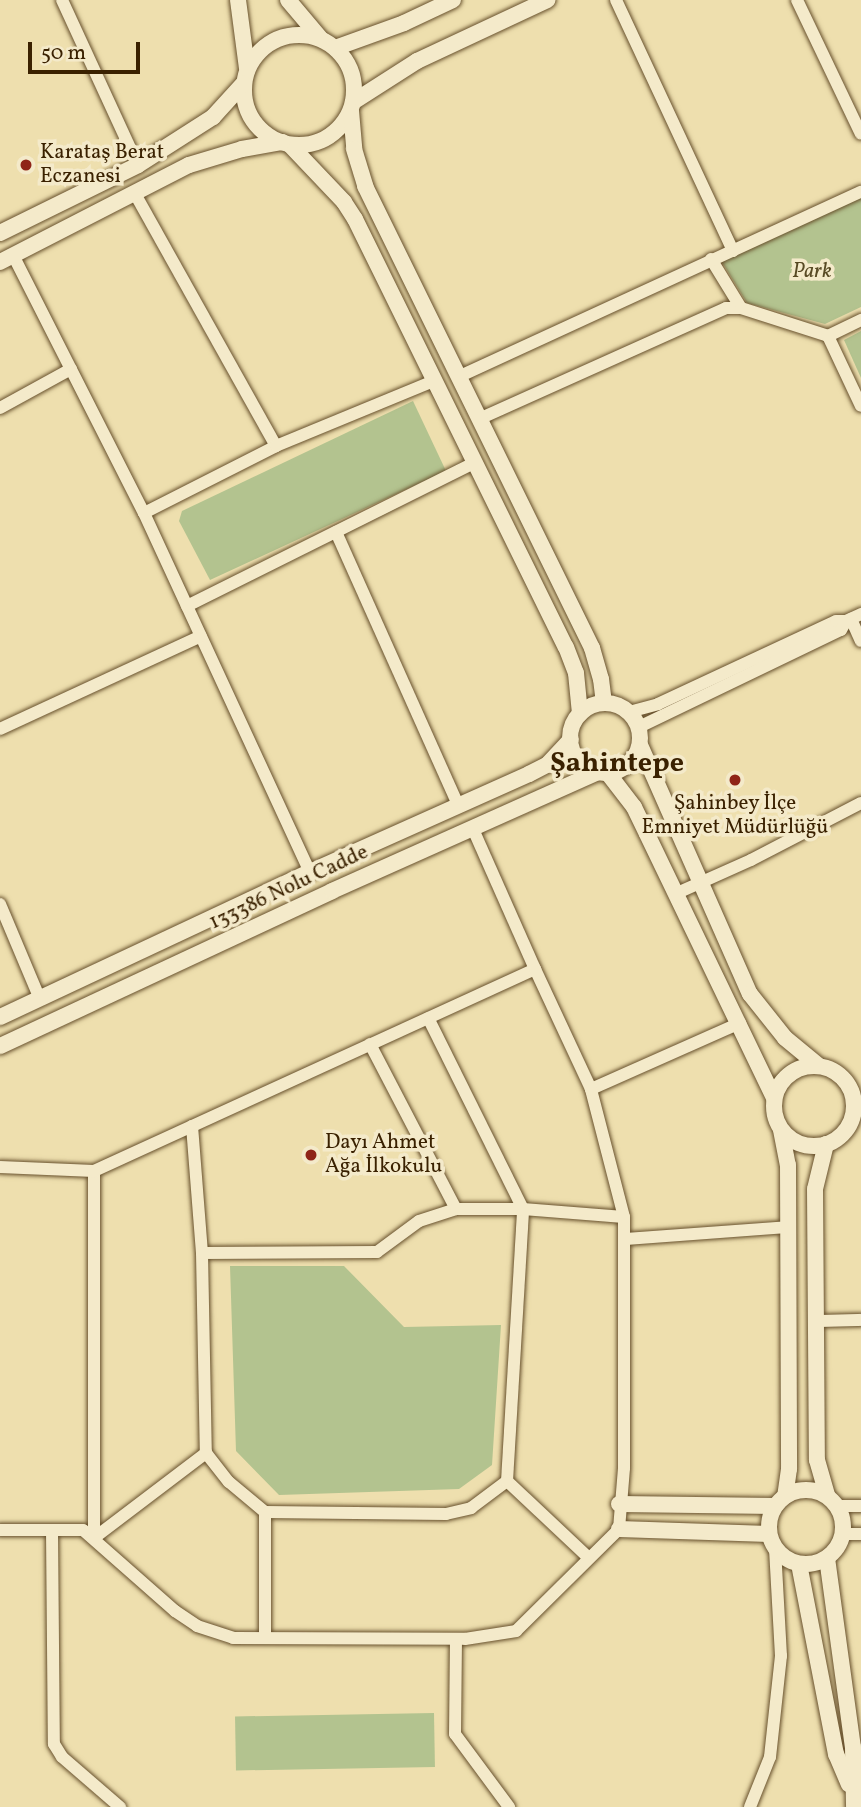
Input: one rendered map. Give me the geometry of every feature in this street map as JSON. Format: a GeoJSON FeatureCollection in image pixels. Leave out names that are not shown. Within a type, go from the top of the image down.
{"type":"FeatureCollection","features":[{"type":"Feature","properties":{"kind":"street"},"geometry":{"type":"LineString","coordinates":[[62,0],[138,165]]}},
{"type":"Feature","properties":{"kind":"street"},"geometry":{"type":"LineString","coordinates":[[238,0],[247,68]]}},
{"type":"Feature","properties":{"kind":"street"},"geometry":{"type":"LineString","coordinates":[[288,0],[321,39]]}},
{"type":"Feature","properties":{"kind":"street"},"geometry":{"type":"LineString","coordinates":[[335,48],[404,23],[453,0]]}},
{"type":"Feature","properties":{"kind":"street"},"geometry":{"type":"LineString","coordinates":[[310,872],[144,513],[71,369],[7,259],[189,165],[242,149],[286,144],[307,145],[325,139],[340,127],[352,106],[417,61],[547,0]]}},
{"type":"Feature","properties":{"kind":"street"},"geometry":{"type":"LineString","coordinates":[[616,0],[733,250]]}},
{"type":"Feature","properties":{"kind":"street"},"geometry":{"type":"LineString","coordinates":[[797,0],[861,134]]}},
{"type":"Feature","properties":{"kind":"street"},"geometry":{"type":"LineString","coordinates":[[604,703],[601,679],[592,648],[365,186],[354,149],[353,77],[347,61],[335,48],[321,39],[304,34],[286,36],[270,42],[257,53],[247,68],[243,84],[249,116],[259,129],[286,144],[337,194],[355,219],[572,660],[580,714],[570,739],[576,757],[603,772],[634,807],[774,1098]]}},
{"type":"Feature","properties":{"kind":"street"},"geometry":{"type":"LineString","coordinates":[[0,233],[138,165],[213,117],[243,84]]}},
{"type":"Feature","properties":{"kind":"street"},"geometry":{"type":"LineString","coordinates":[[134,192],[276,446]]}},
{"type":"Feature","properties":{"kind":"street"},"geometry":{"type":"LineString","coordinates":[[458,377],[861,192]]}},
{"type":"Feature","properties":{"kind":"street"},"geometry":{"type":"LineString","coordinates":[[712,260],[741,308]]}},
{"type":"Feature","properties":{"kind":"street"},"geometry":{"type":"LineString","coordinates":[[479,419],[726,308],[741,308],[828,336],[861,320]]}},
{"type":"Feature","properties":{"kind":"street"},"geometry":{"type":"LineString","coordinates":[[828,336],[861,406]]}},
{"type":"Feature","properties":{"kind":"street"},"geometry":{"type":"LineString","coordinates":[[0,408],[71,369]]}},
{"type":"Feature","properties":{"kind":"street"},"geometry":{"type":"LineString","coordinates":[[144,513],[276,446],[434,381]]}},
{"type":"Feature","properties":{"kind":"street"},"geometry":{"type":"LineString","coordinates":[[187,606],[474,463]]}},
{"type":"Feature","properties":{"kind":"street"},"geometry":{"type":"LineString","coordinates":[[336,532],[458,805]]}},
{"type":"Feature","properties":{"kind":"street"},"geometry":{"type":"LineString","coordinates":[[580,714],[604,703],[629,712],[658,704],[836,621],[853,618]]}},
{"type":"Feature","properties":{"kind":"street"},"geometry":{"type":"LineString","coordinates":[[853,618],[861,641]]}},
{"type":"Feature","properties":{"kind":"street"},"geometry":{"type":"LineString","coordinates":[[639,727],[841,630],[853,618]]}},
{"type":"Feature","properties":{"kind":"street"},"geometry":{"type":"LineString","coordinates":[[0,729],[201,636]]}},
{"type":"Feature","properties":{"kind":"street"},"geometry":{"type":"LineString","coordinates":[[629,712],[639,727],[640,746],[760,1009],[785,1038],[819,1066],[861,1083]]}},
{"type":"Feature","properties":{"kind":"street","name":"133386 Nolu Cadde"},"geometry":{"type":"LineString","coordinates":[[0,1017],[547,765],[570,739]]}},
{"type":"Feature","properties":{"kind":"street"},"geometry":{"type":"LineString","coordinates":[[603,772],[624,767],[640,746]]}},
{"type":"Feature","properties":{"kind":"street","name":"133386 Nolu Cadde"},"geometry":{"type":"LineString","coordinates":[[0,1046],[603,772]]}},
{"type":"Feature","properties":{"kind":"street"},"geometry":{"type":"LineString","coordinates":[[676,894],[861,803]]}},
{"type":"Feature","properties":{"kind":"street"},"geometry":{"type":"LineString","coordinates":[[0,1530],[83,1530],[197,1626],[233,1638],[456,1639],[516,1631],[619,1530],[624,1468],[624,1217],[591,1089],[473,829]]}},
{"type":"Feature","properties":{"kind":"street"},"geometry":{"type":"LineString","coordinates":[[0,904],[40,999]]}},
{"type":"Feature","properties":{"kind":"street"},"geometry":{"type":"LineString","coordinates":[[0,1167],[94,1171],[535,969]]}},
{"type":"Feature","properties":{"kind":"street"},"geometry":{"type":"LineString","coordinates":[[192,1126],[202,1253],[206,1453],[229,1482],[265,1512],[446,1514],[471,1508],[507,1481],[523,1209],[428,1018]]}},
{"type":"Feature","properties":{"kind":"street"},"geometry":{"type":"LineString","coordinates":[[591,1089],[740,1023]]}},
{"type":"Feature","properties":{"kind":"street"},"geometry":{"type":"LineString","coordinates":[[370,1044],[456,1209]]}},
{"type":"Feature","properties":{"kind":"street"},"geometry":{"type":"LineString","coordinates":[[750,1807],[769,1757],[781,1656],[769,1520],[780,1501],[789,1469],[788,1165],[781,1130],[774,1114],[774,1098],[780,1084],[790,1073],[804,1066],[819,1066]]}},
{"type":"Feature","properties":{"kind":"street"},"geometry":{"type":"LineString","coordinates":[[781,1130],[794,1141],[810,1146],[826,1144],[841,1136],[856,1120],[851,1090],[842,1077]]}},
{"type":"Feature","properties":{"kind":"street"},"geometry":{"type":"LineString","coordinates":[[619,1530],[772,1541],[786,1558],[799,1564],[814,1564],[827,1558],[838,1548],[843,1534],[843,1520],[817,1460],[815,1189],[826,1144]]}},
{"type":"Feature","properties":{"kind":"street"},"geometry":{"type":"LineString","coordinates":[[94,1171],[94,1538]]}},
{"type":"Feature","properties":{"kind":"street"},"geometry":{"type":"LineString","coordinates":[[202,1253],[377,1252],[419,1221],[456,1209],[523,1209],[624,1217]]}},
{"type":"Feature","properties":{"kind":"street"},"geometry":{"type":"LineString","coordinates":[[625,1239],[788,1227]]}},
{"type":"Feature","properties":{"kind":"street"},"geometry":{"type":"LineString","coordinates":[[816,1321],[861,1320]]}},
{"type":"Feature","properties":{"kind":"street"},"geometry":{"type":"LineString","coordinates":[[94,1538],[206,1453]]}},
{"type":"Feature","properties":{"kind":"street"},"geometry":{"type":"LineString","coordinates":[[507,1481],[589,1558]]}},
{"type":"Feature","properties":{"kind":"street"},"geometry":{"type":"LineString","coordinates":[[619,1504],[780,1501],[799,1490],[814,1490],[833,1501],[861,1506]]}},
{"type":"Feature","properties":{"kind":"street"},"geometry":{"type":"LineString","coordinates":[[265,1512],[265,1638]]}},
{"type":"Feature","properties":{"kind":"street"},"geometry":{"type":"LineString","coordinates":[[52,1530],[54,1744],[62,1757],[120,1807]]}},
{"type":"Feature","properties":{"kind":"street"},"geometry":{"type":"LineString","coordinates":[[843,1534],[861,1534]]}},
{"type":"Feature","properties":{"kind":"street"},"geometry":{"type":"LineString","coordinates":[[827,1558],[853,1747],[851,1789],[854,1807]]}},
{"type":"Feature","properties":{"kind":"street"},"geometry":{"type":"LineString","coordinates":[[799,1564],[836,1754],[851,1789]]}},
{"type":"Feature","properties":{"kind":"street"},"geometry":{"type":"LineString","coordinates":[[456,1639],[455,1734],[509,1807]]}},
{"type":"Feature","properties":{"kind":"green space","name":"Park"},"geometry":{"type":"Polygon","coordinates":[[[861,196],[861,307],[825,324],[747,303],[722,262],[861,196]]]}},
{"type":"Feature","properties":{"kind":"green space","name":"Park"},"geometry":{"type":"Polygon","coordinates":[[[861,331],[861,378],[844,340],[861,331]]]}},
{"type":"Feature","properties":{"kind":"green space"},"geometry":{"type":"Polygon","coordinates":[[[413,401],[446,471],[210,580],[179,521],[182,511],[413,401]]]}},
{"type":"Feature","properties":{"kind":"green space"},"geometry":{"type":"Polygon","coordinates":[[[230,1266],[344,1266],[404,1327],[501,1325],[492,1465],[459,1489],[279,1495],[236,1451],[230,1266]]]}},
{"type":"Feature","properties":{"kind":"green space"},"geometry":{"type":"Polygon","coordinates":[[[434,1713],[435,1767],[236,1770],[235,1716],[434,1713]]]}},
{"type":"Feature","properties":{"kind":"place","name":"Karataş Berat Eczanesi"},"geometry":{"type":"Point","coordinates":[26,165]}},
{"type":"Feature","properties":{"kind":"place","name":"Şahinbey İlçe Emniyet Müdürlüğü"},"geometry":{"type":"Point","coordinates":[735,780]}},
{"type":"Feature","properties":{"kind":"place","name":"Dayı Ahmet Ağa İlkokulu"},"geometry":{"type":"Point","coordinates":[311,1155]}},
{"type":"Feature","properties":{"kind":"district","name":"Şahintepe"},"geometry":{"type":"Point","coordinates":[617,764]}}]}
